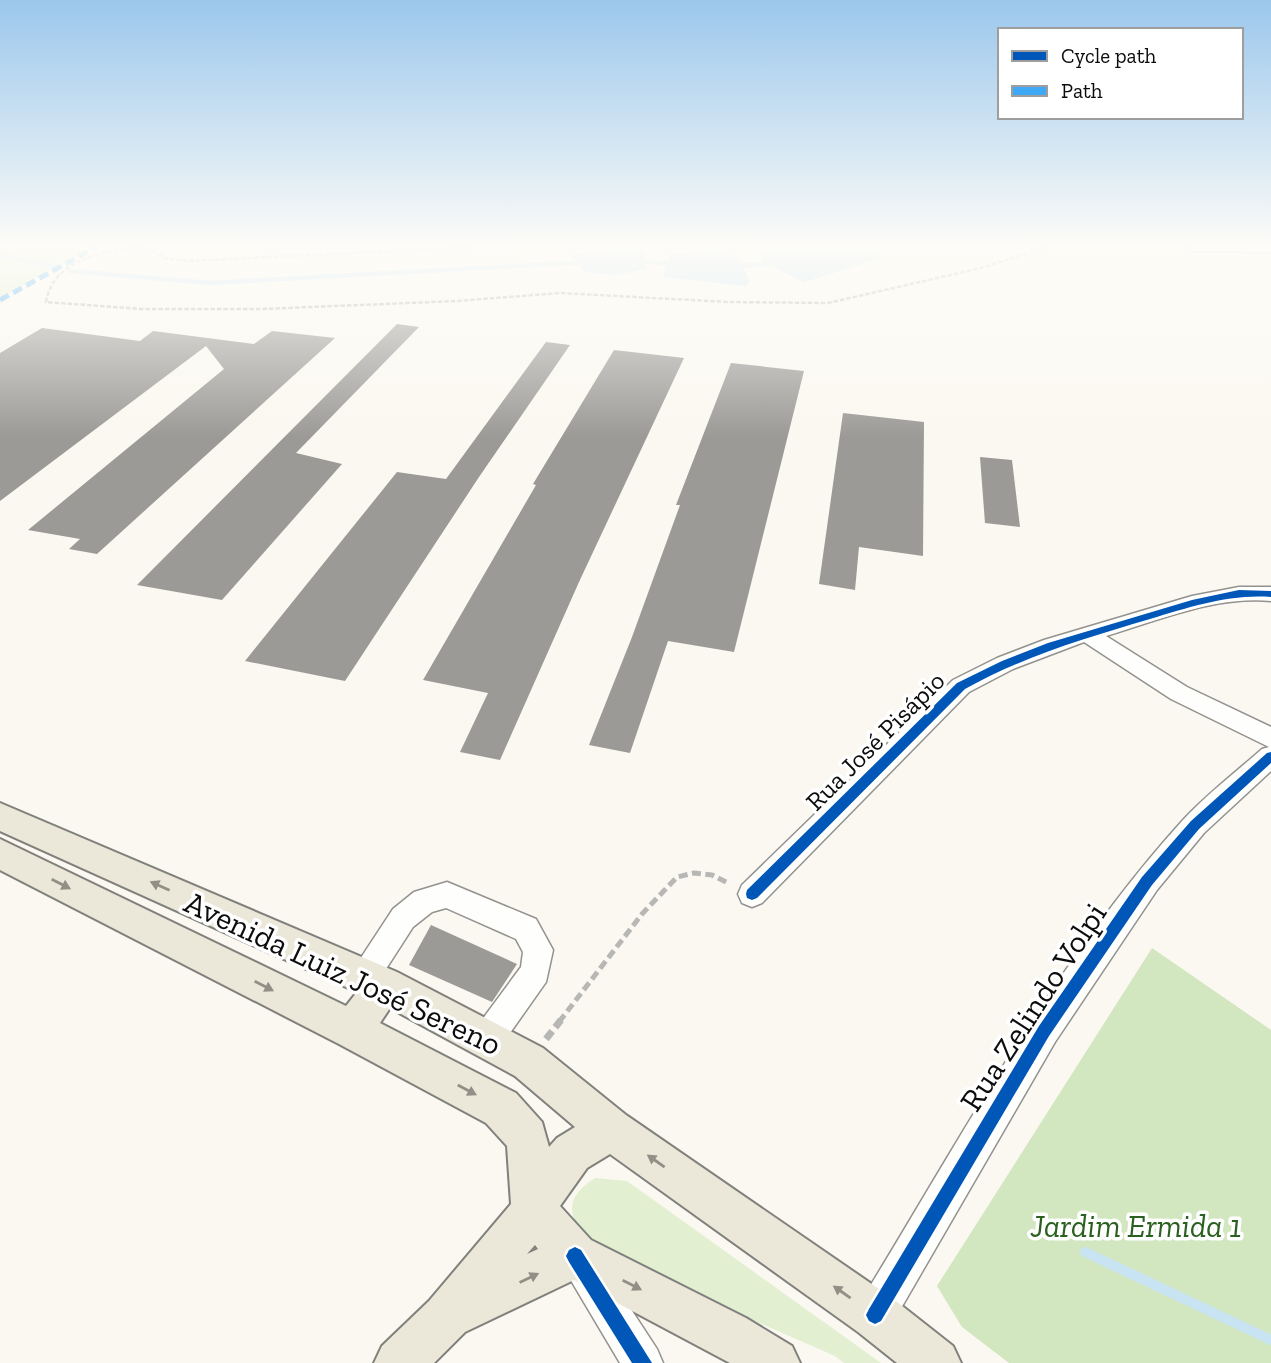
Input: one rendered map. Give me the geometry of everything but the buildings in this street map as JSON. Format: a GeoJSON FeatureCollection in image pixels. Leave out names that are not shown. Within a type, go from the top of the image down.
{"type":"FeatureCollection","features":[{"type":"Feature","properties":{"kind":"main road","name":"Avenida Luiz José Sereno"},"geometry":{"type":"LineString","coordinates":[[0,816],[374,980],[528,1062],[611,1130],[875,1315],[936,1363]]}},
{"type":"Feature","properties":{"kind":"main road","name":"Avenida Luiz José Sereno"},"geometry":{"type":"LineString","coordinates":[[0,854],[353,1030],[501,1108],[527,1137],[534,1211]]}},
{"type":"Feature","properties":{"kind":"main road"},"geometry":{"type":"LineString","coordinates":[[353,1030],[374,980]]}},
{"type":"Feature","properties":{"kind":"main road"},"geometry":{"type":"LineString","coordinates":[[399,1363],[446,1318],[534,1211],[548,1183],[572,1153],[611,1130]]}},
{"type":"Feature","properties":{"kind":"main road"},"geometry":{"type":"LineString","coordinates":[[534,1211],[575,1256],[729,1335],[775,1363]]}},
{"type":"Feature","properties":{"kind":"main road"},"geometry":{"type":"LineString","coordinates":[[446,1318],[575,1256]]}},
{"type":"Feature","properties":{"kind":"street","name":"Rua José Pisápio"},"geometry":{"type":"LineString","coordinates":[[752,894],[961,686],[1020,655],[1087,634],[1233,593],[1271,594]]}},
{"type":"Feature","properties":{"kind":"street"},"geometry":{"type":"LineString","coordinates":[[1087,634],[1179,693],[1271,738]]}},
{"type":"Feature","properties":{"kind":"street","name":"Rua Zelindo Volpi"},"geometry":{"type":"LineString","coordinates":[[875,1315],[1044,1031],[1147,881],[1195,825],[1271,755]]}},
{"type":"Feature","properties":{"kind":"street"},"geometry":{"type":"LineString","coordinates":[[374,980],[404,918],[424,901],[447,895],[526,929],[538,950],[535,972],[487,1039]]}},
{"type":"Feature","properties":{"kind":"street"},"geometry":{"type":"LineString","coordinates":[[575,1256],[643,1363]]}},
{"type":"Feature","properties":{"kind":"path"},"geometry":{"type":"LineString","coordinates":[[528,1062],[642,914],[677,877],[694,873],[712,876],[752,894]]}},
{"type":"Feature","properties":{"kind":"green space","name":"Jardim Ermida 1"},"geometry":{"type":"Polygon","coordinates":[[[1152,948],[1271,1030],[1271,1363],[1009,1363],[962,1327],[937,1286],[1152,948]]]}},
{"type":"Feature","properties":{"kind":"green space"},"geometry":{"type":"Polygon","coordinates":[[[595,1178],[627,1181],[881,1363],[844,1363],[835,1356],[589,1248],[577,1227],[572,1210],[577,1194],[595,1178]]]}},
{"type":"Feature","properties":{"kind":"waterway"},"geometry":{"type":"LineString","coordinates":[[1085,1252],[1271,1340]]}},
{"type":"Feature","properties":{"kind":"cycle path"},"geometry":{"type":"LineString","coordinates":[[752,894],[961,686],[1005,663],[1098,631],[1224,595],[1271,594]]}},
{"type":"Feature","properties":{"kind":"cycle path"},"geometry":{"type":"LineString","coordinates":[[875,1315],[1044,1031],[1147,881],[1195,825],[1271,756]]}},
{"type":"Feature","properties":{"kind":"cycle path"},"geometry":{"type":"LineString","coordinates":[[575,1256],[643,1363]]}}]}
